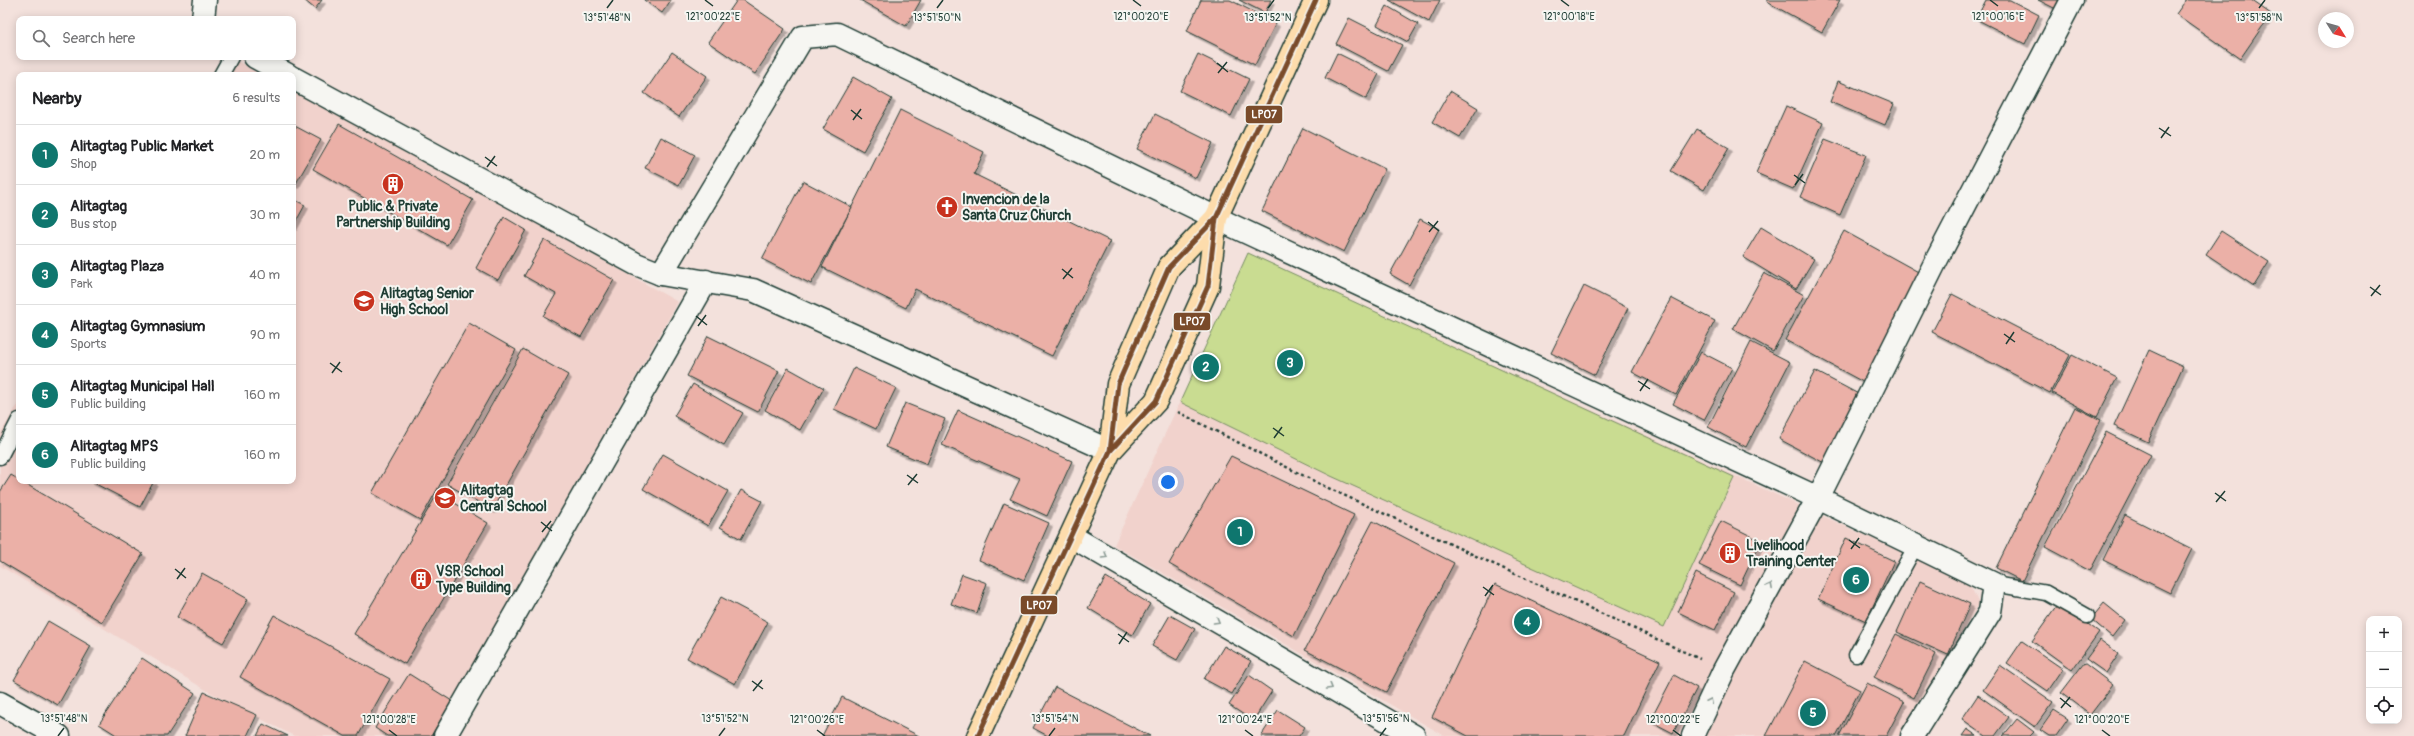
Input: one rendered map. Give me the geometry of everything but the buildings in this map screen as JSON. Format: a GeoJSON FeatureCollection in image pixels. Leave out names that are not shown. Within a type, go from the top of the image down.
{"type":"FeatureCollection","features":[{"type":"Feature","properties":{"kind":"main road"},"geometry":{"type":"LineString","coordinates":[[1110,451],[1156,401],[1208,286],[1216,218],[1316,0]]}},
{"type":"Feature","properties":{"kind":"main road"},"geometry":{"type":"LineString","coordinates":[[978,736],[1110,451],[1118,384],[1169,268],[1216,218]]}},
{"type":"Feature","properties":{"kind":"street"},"geometry":{"type":"LineString","coordinates":[[203,16],[205,0]]}},
{"type":"Feature","properties":{"kind":"street"},"geometry":{"type":"LineString","coordinates":[[1693,736],[1724,670],[1818,498],[1937,259],[2072,0]]}},
{"type":"Feature","properties":{"kind":"street"},"geometry":{"type":"LineString","coordinates":[[661,274],[803,36],[837,34],[1216,218],[1818,498],[1915,547],[1994,584],[1990,612],[1912,736]]}},
{"type":"Feature","properties":{"kind":"street"},"geometry":{"type":"LineString","coordinates":[[260,60],[282,72]]}},
{"type":"Feature","properties":{"kind":"street"},"geometry":{"type":"LineString","coordinates":[[296,80],[636,264],[661,274],[706,280],[753,290],[1110,451]]}},
{"type":"Feature","properties":{"kind":"street"},"geometry":{"type":"LineString","coordinates":[[445,736],[706,280]]}},
{"type":"Feature","properties":{"kind":"street"},"geometry":{"type":"LineString","coordinates":[[1071,536],[1414,736]]}},
{"type":"Feature","properties":{"kind":"street"},"geometry":{"type":"LineString","coordinates":[[0,703],[59,736]]}},
{"type":"Feature","properties":{"kind":"lane"},"geometry":{"type":"LineString","coordinates":[[223,72],[229,60]]}},
{"type":"Feature","properties":{"kind":"lane"},"geometry":{"type":"LineString","coordinates":[[0,457],[16,426]]}},
{"type":"Feature","properties":{"kind":"lane"},"geometry":{"type":"LineString","coordinates":[[1856,655],[1915,547]]}},
{"type":"Feature","properties":{"kind":"lane"},"geometry":{"type":"LineString","coordinates":[[1994,584],[2046,593],[2087,616]]}},
{"type":"Feature","properties":{"kind":"path"},"geometry":{"type":"LineString","coordinates":[[1156,401],[1324,486],[1724,670]]}},
{"type":"Feature","properties":{"kind":"shaded area"},"geometry":{"type":"Polygon","coordinates":[[[220,60],[235,60],[257,72],[214,72],[220,60]]]}},
{"type":"Feature","properties":{"kind":"shaded area"},"geometry":{"type":"Polygon","coordinates":[[[296,93],[493,199],[678,302],[433,736],[294,736],[211,693],[0,566],[0,434],[16,407],[16,484],[296,484],[296,93]]]}},
{"type":"Feature","properties":{"kind":"shaded area"},"geometry":{"type":"Polygon","coordinates":[[[1248,253],[1969,583],[1979,604],[1899,736],[1445,736],[1114,545],[1248,253]]]}},
{"type":"Feature","properties":{"kind":"green space"},"geometry":{"type":"Polygon","coordinates":[[[1248,253],[1734,477],[1664,627],[1331,476],[1180,402],[1248,253]]]}},
{"type":"Feature","properties":{"kind":"transit line","name":"LP07"},"geometry":{"type":"LineString","coordinates":[[1110,451],[1156,401],[1208,286],[1216,218],[1316,0]]}},
{"type":"Feature","properties":{"kind":"transit line","name":"LP07"},"geometry":{"type":"LineString","coordinates":[[978,736],[1110,451],[1118,384],[1169,267],[1216,218]]}},
{"type":"Feature","properties":{"kind":"place","name":"Public & Private Partnership Building"},"geometry":{"type":"Point","coordinates":[393,184]}},
{"type":"Feature","properties":{"kind":"place","name":"Invencion de la Santa Cruz Church"},"geometry":{"type":"Point","coordinates":[947,207]}},
{"type":"Feature","properties":{"kind":"place","name":"Alitagtag Senior High School"},"geometry":{"type":"Point","coordinates":[364,301]}},
{"type":"Feature","properties":{"kind":"place","name":"Alitagtag Plaza"},"geometry":{"type":"Point","coordinates":[1290,363]}},
{"type":"Feature","properties":{"kind":"place","name":"Alitagtag"},"geometry":{"type":"Point","coordinates":[1206,367]}},
{"type":"Feature","properties":{"kind":"place","name":"Alitagtag Central School"},"geometry":{"type":"Point","coordinates":[445,498]}},
{"type":"Feature","properties":{"kind":"place","name":"Alitagtag Public Market"},"geometry":{"type":"Point","coordinates":[1240,532]}},
{"type":"Feature","properties":{"kind":"place","name":"Livelihood Training Center"},"geometry":{"type":"Point","coordinates":[1730,553]}},
{"type":"Feature","properties":{"kind":"place","name":"VSR School Type Building"},"geometry":{"type":"Point","coordinates":[421,579]}},
{"type":"Feature","properties":{"kind":"place","name":"Alitagtag MPS"},"geometry":{"type":"Point","coordinates":[1856,580]}},
{"type":"Feature","properties":{"kind":"place","name":"Alitagtag Gymnasium"},"geometry":{"type":"Point","coordinates":[1527,622]}},
{"type":"Feature","properties":{"kind":"place","name":"Alitagtag Municipal Hall"},"geometry":{"type":"Point","coordinates":[1813,713]}}]}
